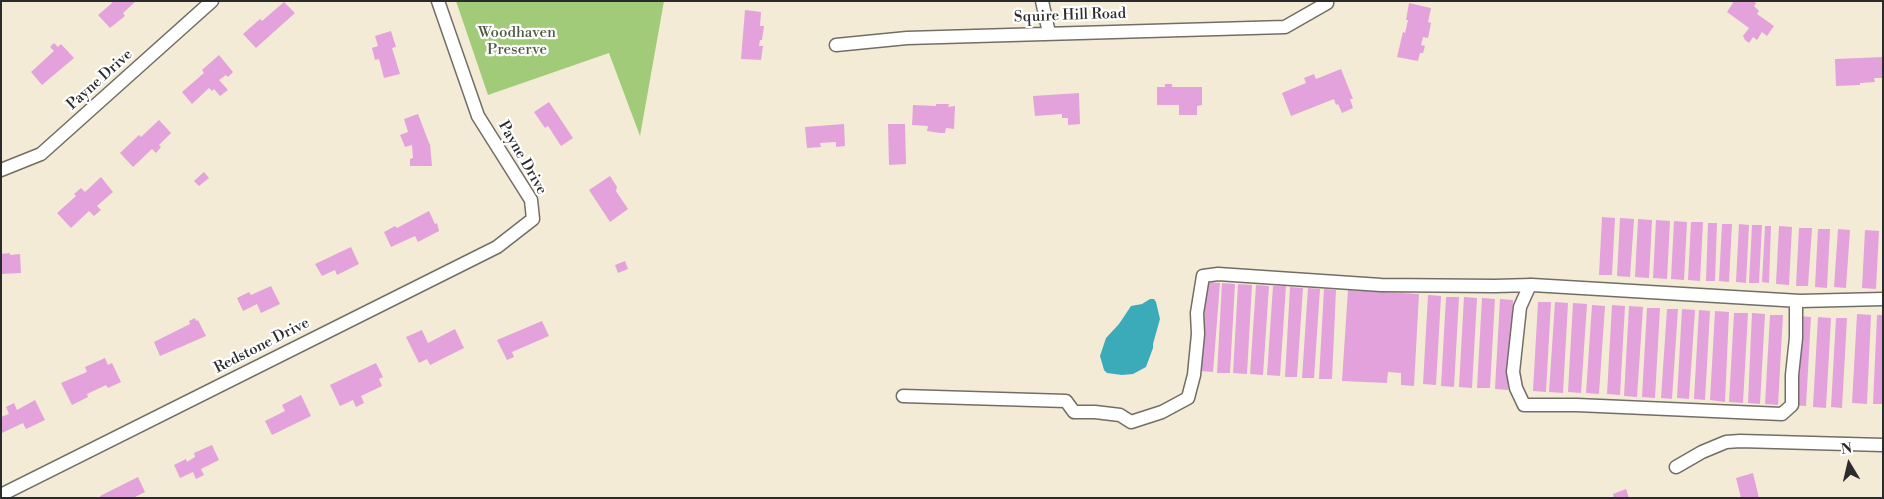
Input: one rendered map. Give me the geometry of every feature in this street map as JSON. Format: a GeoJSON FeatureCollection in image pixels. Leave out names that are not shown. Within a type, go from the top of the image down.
{"type":"FeatureCollection","features":[{"type":"Feature","properties":{"kind":"street","name":"Payne Drive"},"geometry":{"type":"LineString","coordinates":[[1,170],[41,154],[212,1]]}},
{"type":"Feature","properties":{"kind":"street","name":"Payne Drive"},"geometry":{"type":"LineString","coordinates":[[438,1],[478,116],[531,200],[533,219]]}},
{"type":"Feature","properties":{"kind":"street"},"geometry":{"type":"LineString","coordinates":[[1042,1],[1049,33]]}},
{"type":"Feature","properties":{"kind":"street","name":"Squire Hill Road"},"geometry":{"type":"LineString","coordinates":[[836,45],[907,38],[1285,27],[1327,3],[1327,1]]}},
{"type":"Feature","properties":{"kind":"street","name":"Redstone Drive"},"geometry":{"type":"LineString","coordinates":[[1,495],[497,247],[533,219]]}},
{"type":"Feature","properties":{"kind":"street"},"geometry":{"type":"LineString","coordinates":[[904,396],[1066,401],[1074,412],[1120,415],[1131,422],[1162,412],[1188,398],[1194,375],[1198,334],[1196,313],[1203,276],[1218,274],[1381,285],[1530,285],[1628,289],[1796,301],[1883,299]]}},
{"type":"Feature","properties":{"kind":"street"},"geometry":{"type":"LineString","coordinates":[[1530,285],[1520,307],[1513,372],[1516,388],[1524,405],[1577,405],[1782,414],[1792,405],[1796,301]]}},
{"type":"Feature","properties":{"kind":"street"},"geometry":{"type":"LineString","coordinates":[[1676,467],[1702,452],[1726,442],[1883,445]]}},
{"type":"Feature","properties":{"kind":"green space","name":"Woodhaven Preserve"},"geometry":{"type":"Polygon","coordinates":[[[456,1],[664,1],[640,136],[609,53],[488,95],[456,1]]]}},
{"type":"Feature","properties":{"kind":"water"},"geometry":{"type":"Polygon","coordinates":[[[1150,299],[1154,299],[1156,302],[1160,319],[1146,367],[1133,374],[1107,373],[1104,370],[1100,356],[1106,338],[1119,324],[1131,306],[1142,304],[1150,299]]]}},
{"type":"Feature","properties":{"kind":"building"},"geometry":{"type":"Polygon","coordinates":[[[111,1],[136,1],[123,13],[125,16],[110,28],[98,15],[112,3],[111,1]]]}},
{"type":"Feature","properties":{"kind":"building"},"geometry":{"type":"Polygon","coordinates":[[[1734,1],[1753,1],[1756,3],[1754,6],[1759,11],[1757,14],[1774,26],[1767,36],[1762,32],[1757,40],[1753,37],[1749,43],[1745,40],[1743,36],[1749,28],[1727,12],[1734,1]]]}},
{"type":"Feature","properties":{"kind":"building"},"geometry":{"type":"Polygon","coordinates":[[[284,2],[295,13],[256,48],[243,34],[284,2]]]}},
{"type":"Feature","properties":{"kind":"building"},"geometry":{"type":"Polygon","coordinates":[[[1409,3],[1431,8],[1428,22],[1431,23],[1428,38],[1423,37],[1421,45],[1425,46],[1423,53],[1420,53],[1418,61],[1397,57],[1408,20],[1406,20],[1409,3]]]}},
{"type":"Feature","properties":{"kind":"building"},"geometry":{"type":"Polygon","coordinates":[[[745,10],[761,12],[760,26],[764,26],[759,46],[763,46],[761,60],[741,59],[745,10]]]}},
{"type":"Feature","properties":{"kind":"building"},"geometry":{"type":"Polygon","coordinates":[[[391,31],[396,47],[392,48],[400,74],[384,78],[379,59],[375,60],[372,48],[378,46],[375,36],[391,31]]]}},
{"type":"Feature","properties":{"kind":"building"},"geometry":{"type":"Polygon","coordinates":[[[54,43],[58,47],[61,44],[74,58],[42,85],[31,72],[54,51],[50,47],[54,43]]]}},
{"type":"Feature","properties":{"kind":"building"},"geometry":{"type":"Polygon","coordinates":[[[219,55],[233,72],[228,77],[226,75],[219,80],[228,90],[220,96],[214,89],[212,91],[209,88],[192,104],[182,92],[204,73],[202,70],[219,55]]]}},
{"type":"Feature","properties":{"kind":"building"},"geometry":{"type":"Polygon","coordinates":[[[1883,57],[1883,78],[1874,78],[1875,82],[1860,83],[1860,85],[1836,86],[1835,59],[1883,57]]]}},
{"type":"Feature","properties":{"kind":"building"},"geometry":{"type":"Polygon","coordinates":[[[1341,69],[1353,99],[1350,99],[1353,108],[1342,113],[1334,99],[1291,116],[1282,93],[1306,83],[1304,78],[1314,74],[1316,79],[1341,69]]]}},
{"type":"Feature","properties":{"kind":"building"},"geometry":{"type":"Polygon","coordinates":[[[1165,84],[1172,84],[1172,87],[1202,87],[1202,105],[1197,106],[1197,115],[1179,115],[1179,105],[1157,105],[1157,87],[1165,87],[1165,84]]]}},
{"type":"Feature","properties":{"kind":"building"},"geometry":{"type":"Polygon","coordinates":[[[1079,93],[1080,124],[1068,125],[1068,118],[1062,118],[1062,114],[1035,116],[1033,96],[1079,93]]]}},
{"type":"Feature","properties":{"kind":"building"},"geometry":{"type":"Polygon","coordinates":[[[549,102],[573,138],[561,146],[548,126],[545,128],[534,112],[549,102]]]}},
{"type":"Feature","properties":{"kind":"building"},"geometry":{"type":"Polygon","coordinates":[[[936,104],[949,104],[948,107],[955,106],[954,129],[946,128],[945,133],[940,133],[927,131],[928,126],[912,125],[913,105],[936,106],[936,104]]]}},
{"type":"Feature","properties":{"kind":"building"},"geometry":{"type":"Polygon","coordinates":[[[418,114],[430,144],[432,166],[410,166],[410,159],[413,158],[412,145],[405,147],[400,135],[408,132],[404,119],[418,114]]]}},
{"type":"Feature","properties":{"kind":"building"},"geometry":{"type":"Polygon","coordinates":[[[159,120],[171,133],[159,145],[161,147],[156,153],[152,149],[133,167],[120,153],[159,120]]]}},
{"type":"Feature","properties":{"kind":"building"},"geometry":{"type":"Polygon","coordinates":[[[844,124],[845,146],[836,147],[836,142],[820,143],[821,147],[807,148],[805,127],[844,124]]]}},
{"type":"Feature","properties":{"kind":"building"},"geometry":{"type":"Polygon","coordinates":[[[888,124],[905,124],[906,164],[889,165],[888,124]]]}},
{"type":"Feature","properties":{"kind":"building"},"geometry":{"type":"Polygon","coordinates":[[[204,172],[209,178],[199,186],[194,181],[204,172]]]}},
{"type":"Feature","properties":{"kind":"building"},"geometry":{"type":"Polygon","coordinates":[[[610,176],[617,187],[616,191],[628,209],[610,222],[589,190],[610,176]]]}},
{"type":"Feature","properties":{"kind":"building"},"geometry":{"type":"Polygon","coordinates":[[[101,177],[113,192],[97,206],[101,210],[94,216],[89,211],[71,228],[57,213],[76,196],[74,194],[81,188],[85,192],[101,177]]]}},
{"type":"Feature","properties":{"kind":"building"},"geometry":{"type":"Polygon","coordinates":[[[429,211],[435,224],[437,223],[439,231],[418,242],[415,236],[391,247],[384,232],[395,226],[397,228],[429,211]]]}},
{"type":"Feature","properties":{"kind":"building"},"geometry":{"type":"Polygon","coordinates":[[[1602,217],[1615,218],[1612,275],[1599,275],[1602,217]]]}},
{"type":"Feature","properties":{"kind":"building"},"geometry":{"type":"Polygon","coordinates":[[[1620,218],[1634,219],[1630,277],[1617,276],[1620,218]]]}},
{"type":"Feature","properties":{"kind":"building"},"geometry":{"type":"Polygon","coordinates":[[[1638,219],[1652,220],[1649,278],[1635,277],[1638,219]]]}},
{"type":"Feature","properties":{"kind":"building"},"geometry":{"type":"Polygon","coordinates":[[[1656,220],[1670,221],[1667,279],[1653,278],[1656,220]]]}},
{"type":"Feature","properties":{"kind":"building"},"geometry":{"type":"Polygon","coordinates":[[[1674,221],[1687,222],[1684,280],[1671,279],[1674,221]]]}},
{"type":"Feature","properties":{"kind":"building"},"geometry":{"type":"Polygon","coordinates":[[[1691,222],[1703,222],[1700,281],[1688,280],[1691,222]]]}},
{"type":"Feature","properties":{"kind":"building"},"geometry":{"type":"Polygon","coordinates":[[[1708,223],[1717,223],[1715,281],[1706,281],[1708,223]]]}},
{"type":"Feature","properties":{"kind":"building"},"geometry":{"type":"Polygon","coordinates":[[[1722,224],[1732,224],[1729,282],[1719,281],[1722,224]]]}},
{"type":"Feature","properties":{"kind":"building"},"geometry":{"type":"Polygon","coordinates":[[[1739,224],[1749,225],[1746,283],[1736,282],[1739,224]]]}},
{"type":"Feature","properties":{"kind":"building"},"geometry":{"type":"Polygon","coordinates":[[[1752,225],[1762,225],[1759,283],[1749,283],[1752,225]]]}},
{"type":"Feature","properties":{"kind":"building"},"geometry":{"type":"Polygon","coordinates":[[[1765,226],[1771,226],[1769,283],[1762,282],[1765,226]]]}},
{"type":"Feature","properties":{"kind":"building"},"geometry":{"type":"Polygon","coordinates":[[[1779,226],[1792,227],[1789,285],[1776,284],[1779,226]]]}},
{"type":"Feature","properties":{"kind":"building"},"geometry":{"type":"Polygon","coordinates":[[[1799,228],[1812,228],[1808,286],[1796,286],[1799,228]]]}},
{"type":"Feature","properties":{"kind":"building"},"geometry":{"type":"Polygon","coordinates":[[[1818,229],[1830,229],[1827,288],[1815,287],[1818,229]]]}},
{"type":"Feature","properties":{"kind":"building"},"geometry":{"type":"Polygon","coordinates":[[[1838,229],[1850,230],[1846,288],[1834,287],[1838,229]]]}},
{"type":"Feature","properties":{"kind":"building"},"geometry":{"type":"Polygon","coordinates":[[[1865,230],[1879,231],[1876,289],[1862,288],[1865,230]]]}},
{"type":"Feature","properties":{"kind":"building"},"geometry":{"type":"Polygon","coordinates":[[[351,247],[359,264],[337,275],[335,270],[322,276],[315,264],[351,247]]]}},
{"type":"Feature","properties":{"kind":"building"},"geometry":{"type":"Polygon","coordinates":[[[10,253],[10,255],[20,254],[21,273],[1,274],[1,254],[10,253]]]}},
{"type":"Feature","properties":{"kind":"building"},"geometry":{"type":"Polygon","coordinates":[[[625,261],[628,269],[618,273],[615,265],[625,261]]]}},
{"type":"Feature","properties":{"kind":"building"},"geometry":{"type":"Polygon","coordinates":[[[1207,282],[1220,283],[1213,372],[1200,371],[1207,282]]]}},
{"type":"Feature","properties":{"kind":"building"},"geometry":{"type":"Polygon","coordinates":[[[1222,283],[1235,284],[1230,373],[1217,373],[1222,283]]]}},
{"type":"Feature","properties":{"kind":"building"},"geometry":{"type":"Polygon","coordinates":[[[1238,284],[1252,285],[1247,374],[1233,373],[1238,284]]]}},
{"type":"Feature","properties":{"kind":"building"},"geometry":{"type":"Polygon","coordinates":[[[1256,285],[1269,286],[1263,375],[1250,374],[1256,285]]]}},
{"type":"Feature","properties":{"kind":"building"},"geometry":{"type":"Polygon","coordinates":[[[271,286],[280,304],[261,313],[257,304],[243,311],[237,298],[249,292],[251,295],[271,286]]]}},
{"type":"Feature","properties":{"kind":"building"},"geometry":{"type":"Polygon","coordinates":[[[1273,286],[1286,286],[1280,376],[1267,375],[1273,286]]]}},
{"type":"Feature","properties":{"kind":"building"},"geometry":{"type":"Polygon","coordinates":[[[1290,287],[1303,288],[1297,377],[1285,377],[1290,287]]]}},
{"type":"Feature","properties":{"kind":"building"},"geometry":{"type":"Polygon","coordinates":[[[1308,288],[1320,289],[1314,378],[1302,378],[1308,288]]]}},
{"type":"Feature","properties":{"kind":"building"},"geometry":{"type":"Polygon","coordinates":[[[1324,289],[1336,290],[1332,379],[1319,379],[1324,289]]]}},
{"type":"Feature","properties":{"kind":"building"},"geometry":{"type":"Polygon","coordinates":[[[1348,290],[1419,294],[1414,386],[1401,385],[1401,373],[1388,372],[1387,383],[1342,381],[1348,290]]]}},
{"type":"Feature","properties":{"kind":"building"},"geometry":{"type":"Polygon","coordinates":[[[1428,295],[1441,296],[1436,385],[1423,384],[1428,295]]]}},
{"type":"Feature","properties":{"kind":"building"},"geometry":{"type":"Polygon","coordinates":[[[1446,297],[1459,297],[1454,387],[1441,386],[1446,297]]]}},
{"type":"Feature","properties":{"kind":"building"},"geometry":{"type":"Polygon","coordinates":[[[1464,297],[1477,298],[1472,388],[1459,387],[1464,297]]]}},
{"type":"Feature","properties":{"kind":"building"},"geometry":{"type":"Polygon","coordinates":[[[1482,298],[1495,299],[1490,388],[1477,388],[1482,298]]]}},
{"type":"Feature","properties":{"kind":"building"},"geometry":{"type":"Polygon","coordinates":[[[1500,299],[1513,300],[1508,390],[1495,389],[1500,299]]]}},
{"type":"Feature","properties":{"kind":"building"},"geometry":{"type":"Polygon","coordinates":[[[1538,302],[1551,302],[1546,392],[1533,391],[1538,302]]]}},
{"type":"Feature","properties":{"kind":"building"},"geometry":{"type":"Polygon","coordinates":[[[1555,302],[1568,303],[1563,393],[1549,392],[1555,302]]]}},
{"type":"Feature","properties":{"kind":"building"},"geometry":{"type":"Polygon","coordinates":[[[1573,303],[1587,304],[1581,393],[1568,392],[1573,303]]]}},
{"type":"Feature","properties":{"kind":"building"},"geometry":{"type":"Polygon","coordinates":[[[1592,305],[1605,306],[1599,394],[1586,393],[1592,305]]]}},
{"type":"Feature","properties":{"kind":"building"},"geometry":{"type":"Polygon","coordinates":[[[1612,305],[1625,306],[1620,395],[1607,394],[1612,305]]]}},
{"type":"Feature","properties":{"kind":"building"},"geometry":{"type":"Polygon","coordinates":[[[1629,306],[1643,307],[1637,397],[1624,396],[1629,306]]]}},
{"type":"Feature","properties":{"kind":"building"},"geometry":{"type":"Polygon","coordinates":[[[1647,308],[1660,308],[1655,398],[1642,397],[1647,308]]]}},
{"type":"Feature","properties":{"kind":"building"},"geometry":{"type":"Polygon","coordinates":[[[1667,309],[1678,309],[1672,399],[1661,398],[1667,309]]]}},
{"type":"Feature","properties":{"kind":"building"},"geometry":{"type":"Polygon","coordinates":[[[1682,309],[1695,310],[1689,399],[1677,398],[1682,309]]]}},
{"type":"Feature","properties":{"kind":"building"},"geometry":{"type":"Polygon","coordinates":[[[1699,310],[1710,311],[1705,400],[1694,399],[1699,310]]]}},
{"type":"Feature","properties":{"kind":"building"},"geometry":{"type":"Polygon","coordinates":[[[1715,311],[1729,312],[1725,402],[1710,400],[1715,311]]]}},
{"type":"Feature","properties":{"kind":"building"},"geometry":{"type":"Polygon","coordinates":[[[1734,313],[1748,313],[1743,403],[1729,402],[1734,313]]]}},
{"type":"Feature","properties":{"kind":"building"},"geometry":{"type":"Polygon","coordinates":[[[1752,313],[1765,314],[1760,404],[1748,403],[1752,313]]]}},
{"type":"Feature","properties":{"kind":"building"},"geometry":{"type":"Polygon","coordinates":[[[1857,314],[1871,315],[1867,404],[1852,403],[1857,314]]]}},
{"type":"Feature","properties":{"kind":"building"},"geometry":{"type":"Polygon","coordinates":[[[1770,315],[1783,315],[1778,405],[1765,404],[1770,315]]]}},
{"type":"Feature","properties":{"kind":"building"},"geometry":{"type":"Polygon","coordinates":[[[1877,315],[1883,315],[1883,404],[1873,404],[1877,315]]]}},
{"type":"Feature","properties":{"kind":"building"},"geometry":{"type":"Polygon","coordinates":[[[1798,316],[1811,317],[1806,406],[1793,405],[1798,316]]]}},
{"type":"Feature","properties":{"kind":"building"},"geometry":{"type":"Polygon","coordinates":[[[1818,317],[1831,318],[1826,408],[1813,407],[1818,317]]]}},
{"type":"Feature","properties":{"kind":"building"},"geometry":{"type":"Polygon","coordinates":[[[195,318],[196,321],[198,320],[206,336],[160,356],[154,342],[190,324],[189,321],[195,318]]]}},
{"type":"Feature","properties":{"kind":"building"},"geometry":{"type":"Polygon","coordinates":[[[1836,318],[1847,318],[1842,408],[1831,407],[1836,318]]]}},
{"type":"Feature","properties":{"kind":"building"},"geometry":{"type":"Polygon","coordinates":[[[542,321],[549,336],[512,352],[514,357],[507,360],[497,340],[542,321]]]}},
{"type":"Feature","properties":{"kind":"building"},"geometry":{"type":"Polygon","coordinates":[[[455,329],[464,348],[430,365],[427,359],[419,363],[406,337],[422,330],[428,343],[455,329]]]}},
{"type":"Feature","properties":{"kind":"building"},"geometry":{"type":"Polygon","coordinates":[[[105,358],[108,365],[112,363],[121,382],[108,388],[106,385],[87,394],[88,397],[72,405],[61,383],[87,372],[85,367],[105,358]]]}},
{"type":"Feature","properties":{"kind":"building"},"geometry":{"type":"Polygon","coordinates":[[[376,363],[383,377],[379,379],[382,386],[361,396],[364,403],[356,407],[353,400],[340,406],[330,385],[376,363]]]}},
{"type":"Feature","properties":{"kind":"building"},"geometry":{"type":"Polygon","coordinates":[[[301,395],[311,416],[272,435],[265,421],[285,411],[282,405],[301,395]]]}},
{"type":"Feature","properties":{"kind":"building"},"geometry":{"type":"Polygon","coordinates":[[[35,400],[45,420],[26,429],[23,423],[2,433],[1,417],[9,414],[6,407],[14,403],[17,410],[35,400]]]}},
{"type":"Feature","properties":{"kind":"building"},"geometry":{"type":"Polygon","coordinates":[[[212,445],[219,460],[201,469],[204,475],[196,479],[193,472],[180,478],[174,465],[186,459],[187,462],[195,457],[194,453],[212,445]]]}},
{"type":"Feature","properties":{"kind":"building"},"geometry":{"type":"Polygon","coordinates":[[[1753,473],[1759,498],[1741,498],[1736,478],[1753,473]]]}},
{"type":"Feature","properties":{"kind":"building"},"geometry":{"type":"Polygon","coordinates":[[[138,477],[145,492],[133,498],[101,498],[100,496],[138,477]]]}},
{"type":"Feature","properties":{"kind":"building"},"geometry":{"type":"Polygon","coordinates":[[[1626,489],[1629,498],[1614,498],[1613,494],[1626,489]]]}}]}
